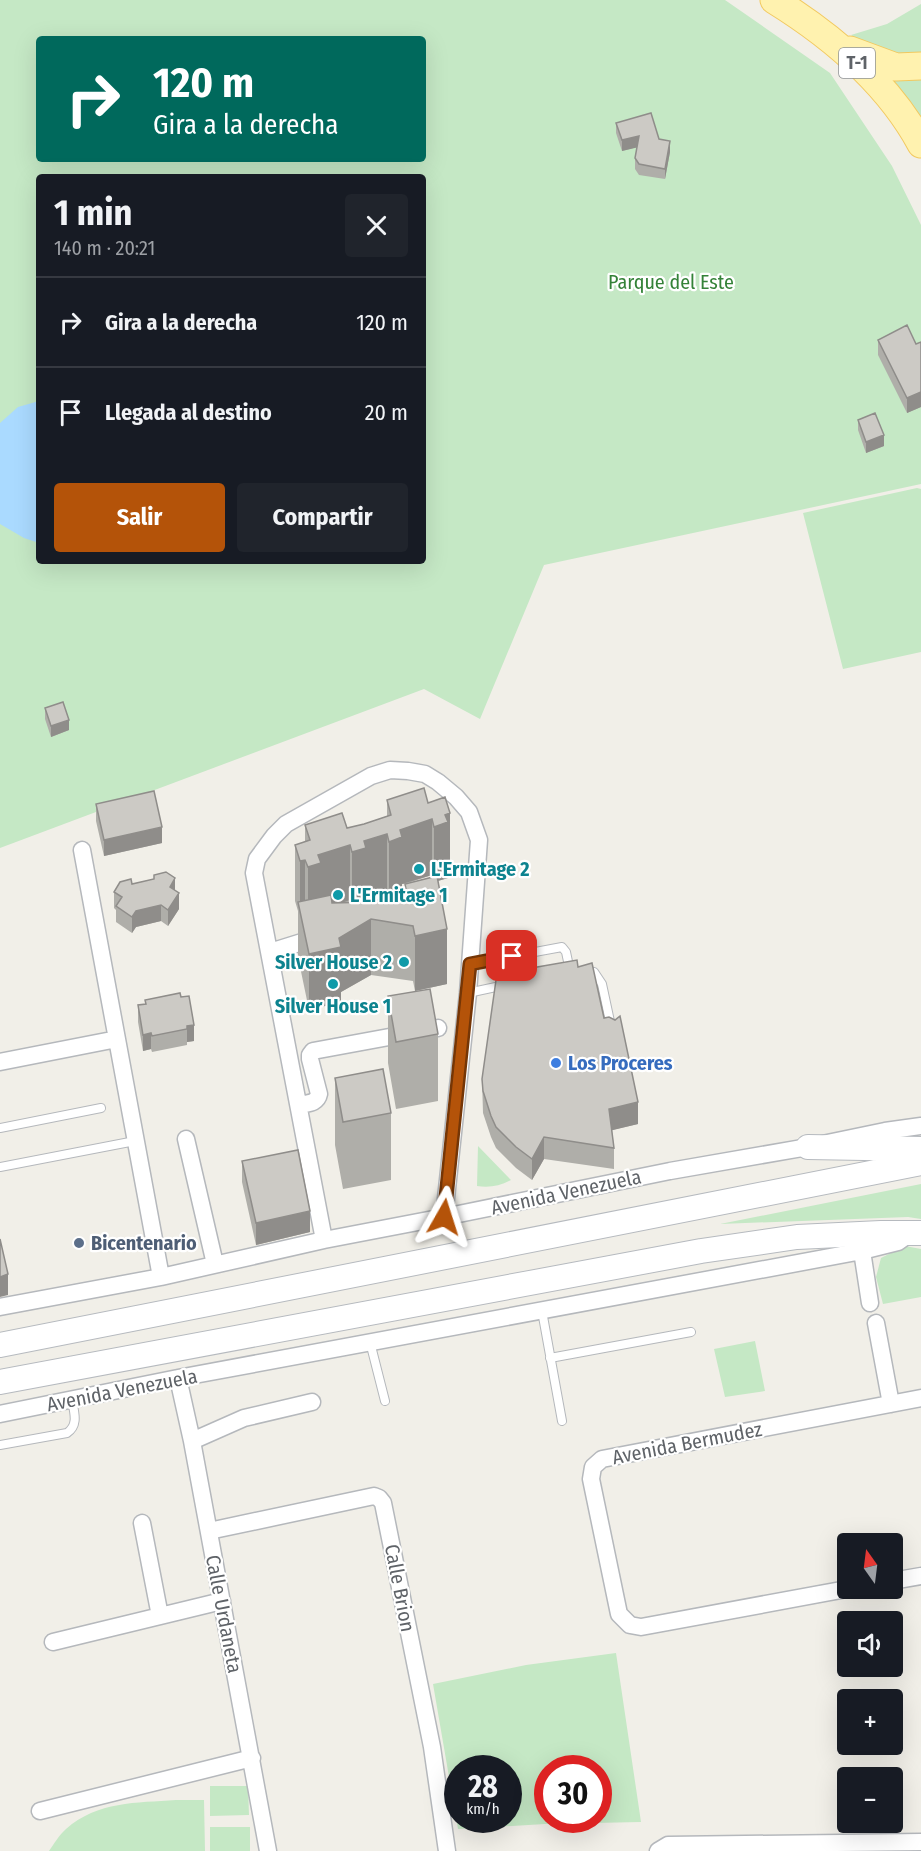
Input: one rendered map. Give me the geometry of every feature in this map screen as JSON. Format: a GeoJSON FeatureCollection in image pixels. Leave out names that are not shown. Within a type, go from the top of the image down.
{"type":"FeatureCollection","features":[{"type":"Feature","properties":{"kind":"main road","name":"T-1"},"geometry":{"type":"LineString","coordinates":[[774,0],[838,44],[884,90],[909,122],[921,144]]}},
{"type":"Feature","properties":{"kind":"main road","name":"T-1"},"geometry":{"type":"LineString","coordinates":[[838,44],[896,67],[921,66]]}},
{"type":"Feature","properties":{"kind":"street"},"geometry":{"type":"LineString","coordinates":[[324,1239],[254,873],[257,859],[286,824],[371,776],[390,770],[425,774],[438,782],[470,812],[480,840],[468,993],[444,1217]]}},
{"type":"Feature","properties":{"kind":"street"},"geometry":{"type":"LineString","coordinates":[[82,850],[161,1277]]}},
{"type":"Feature","properties":{"kind":"street"},"geometry":{"type":"LineString","coordinates":[[270,952],[335,932]]}},
{"type":"Feature","properties":{"kind":"street"},"geometry":{"type":"LineString","coordinates":[[298,1104],[318,1099],[319,1094],[310,1059],[313,1052],[438,1028]]}},
{"type":"Feature","properties":{"kind":"street"},"geometry":{"type":"LineString","coordinates":[[0,1062],[117,1039]]}},
{"type":"Feature","properties":{"kind":"street","name":"Avenida Venezuela"},"geometry":{"type":"LineString","coordinates":[[0,1307],[161,1277],[324,1239],[670,1171],[921,1126]]}},
{"type":"Feature","properties":{"kind":"street"},"geometry":{"type":"LineString","coordinates":[[186,1139],[215,1264]]}},
{"type":"Feature","properties":{"kind":"street"},"geometry":{"type":"LineString","coordinates":[[808,1147],[921,1149]]}},
{"type":"Feature","properties":{"kind":"street","name":"Avenida Venezuela"},"geometry":{"type":"LineString","coordinates":[[0,1345],[921,1163]]}},
{"type":"Feature","properties":{"kind":"street","name":"Avenida Venezuela"},"geometry":{"type":"LineString","coordinates":[[0,1414],[178,1378],[862,1251],[898,1242],[917,1233]]}},
{"type":"Feature","properties":{"kind":"street","name":"Avenida Venezuela"},"geometry":{"type":"LineString","coordinates":[[0,1382],[701,1251],[797,1237],[917,1233]]}},
{"type":"Feature","properties":{"kind":"street"},"geometry":{"type":"LineString","coordinates":[[862,1251],[870,1303]]}},
{"type":"Feature","properties":{"kind":"street"},"geometry":{"type":"LineString","coordinates":[[876,1323],[891,1404]]}},
{"type":"Feature","properties":{"kind":"street","name":"Calle Urdaneta"},"geometry":{"type":"LineString","coordinates":[[178,1378],[192,1441],[268,1851]]}},
{"type":"Feature","properties":{"kind":"street","name":"Avenida Bermudez"},"geometry":{"type":"LineString","coordinates":[[837,1591],[641,1627],[630,1625],[619,1614],[591,1479],[593,1467],[602,1459],[921,1398]]}},
{"type":"Feature","properties":{"kind":"street"},"geometry":{"type":"LineString","coordinates":[[192,1441],[244,1418],[312,1402]]}},
{"type":"Feature","properties":{"kind":"street","name":"Calle Brion"},"geometry":{"type":"LineString","coordinates":[[209,1532],[374,1496],[380,1498],[383,1503],[432,1747],[447,1851]]}},
{"type":"Feature","properties":{"kind":"street"},"geometry":{"type":"LineString","coordinates":[[142,1523],[160,1616]]}},
{"type":"Feature","properties":{"kind":"street"},"geometry":{"type":"LineString","coordinates":[[903,1579],[921,1576]]}},
{"type":"Feature","properties":{"kind":"street"},"geometry":{"type":"LineString","coordinates":[[53,1642],[222,1601]]}},
{"type":"Feature","properties":{"kind":"street"},"geometry":{"type":"LineString","coordinates":[[40,1811],[252,1758]]}},
{"type":"Feature","properties":{"kind":"street"},"geometry":{"type":"LineString","coordinates":[[658,1851],[668,1845],[921,1842]]}},
{"type":"Feature","properties":{"kind":"lane"},"geometry":{"type":"LineString","coordinates":[[470,964],[562,947],[566,952],[571,973]]}},
{"type":"Feature","properties":{"kind":"lane"},"geometry":{"type":"LineString","coordinates":[[559,975],[580,971],[594,972],[602,984],[614,1035]]}},
{"type":"Feature","properties":{"kind":"lane"},"geometry":{"type":"LineString","coordinates":[[468,993],[513,984]]}},
{"type":"Feature","properties":{"kind":"lane"},"geometry":{"type":"LineString","coordinates":[[0,1128],[101,1108]]}},
{"type":"Feature","properties":{"kind":"lane"},"geometry":{"type":"LineString","coordinates":[[0,1167],[135,1141]]}},
{"type":"Feature","properties":{"kind":"lane"},"geometry":{"type":"LineString","coordinates":[[542,1311],[562,1421]]}},
{"type":"Feature","properties":{"kind":"lane"},"geometry":{"type":"LineString","coordinates":[[550,1358],[691,1332]]}},
{"type":"Feature","properties":{"kind":"lane"},"geometry":{"type":"LineString","coordinates":[[370,1342],[385,1401]]}},
{"type":"Feature","properties":{"kind":"lane"},"geometry":{"type":"LineString","coordinates":[[0,1445],[67,1433],[72,1430],[75,1424],[72,1400]]}},
{"type":"Feature","properties":{"kind":"green space","name":"Parque del Este"},"geometry":{"type":"Polygon","coordinates":[[[0,0],[725,0],[830,73],[892,166],[921,225],[921,484],[544,565],[480,719],[424,689],[0,848],[0,0]]]}},
{"type":"Feature","properties":{"kind":"green space"},"geometry":{"type":"Polygon","coordinates":[[[921,4],[921,56],[881,55],[851,35],[887,24],[921,4]]]}},
{"type":"Feature","properties":{"kind":"green space"},"geometry":{"type":"Polygon","coordinates":[[[921,76],[921,134],[886,77],[921,76]]]}},
{"type":"Feature","properties":{"kind":"green space"},"geometry":{"type":"Polygon","coordinates":[[[921,489],[921,652],[843,669],[803,513],[921,489]]]}},
{"type":"Feature","properties":{"kind":"green space"},"geometry":{"type":"Polygon","coordinates":[[[478,1146],[511,1180],[494,1186],[477,1186],[478,1146]]]}},
{"type":"Feature","properties":{"kind":"green space"},"geometry":{"type":"Polygon","coordinates":[[[921,1184],[921,1219],[908,1217],[720,1224],[921,1184]]]}},
{"type":"Feature","properties":{"kind":"green space"},"geometry":{"type":"Polygon","coordinates":[[[905,1246],[921,1249],[921,1297],[883,1304],[876,1277],[881,1258],[905,1246]]]}},
{"type":"Feature","properties":{"kind":"green space"},"geometry":{"type":"Polygon","coordinates":[[[755,1341],[765,1391],[725,1397],[714,1349],[755,1341]]]}},
{"type":"Feature","properties":{"kind":"green space"},"geometry":{"type":"Polygon","coordinates":[[[616,1653],[641,1822],[612,1823],[612,1755],[534,1755],[534,1825],[522,1825],[522,1755],[445,1755],[433,1684],[526,1665],[616,1653]]]}},
{"type":"Feature","properties":{"kind":"green space"},"geometry":{"type":"Polygon","coordinates":[[[210,1786],[248,1786],[249,1815],[210,1816],[210,1786]]]}},
{"type":"Feature","properties":{"kind":"green space"},"geometry":{"type":"Polygon","coordinates":[[[204,1800],[205,1851],[49,1851],[66,1829],[91,1813],[118,1805],[204,1800]]]}},
{"type":"Feature","properties":{"kind":"green space"},"geometry":{"type":"Polygon","coordinates":[[[210,1827],[250,1827],[250,1851],[210,1851],[210,1827]]]}},
{"type":"Feature","properties":{"kind":"water"},"geometry":{"type":"Polygon","coordinates":[[[36,402],[36,542],[0,524],[0,423],[18,407],[36,402]]]}},
{"type":"Feature","properties":{"kind":"building"},"geometry":{"type":"Polygon","coordinates":[[[651,113],[659,139],[670,141],[665,169],[639,164],[635,158],[639,136],[622,140],[616,123],[651,113]]]}},
{"type":"Feature","properties":{"kind":"building"},"geometry":{"type":"Polygon","coordinates":[[[907,325],[916,344],[921,342],[921,392],[907,398],[878,340],[907,325]]]}},
{"type":"Feature","properties":{"kind":"building"},"geometry":{"type":"Polygon","coordinates":[[[875,413],[884,435],[866,442],[858,420],[875,413]]]}},
{"type":"Feature","properties":{"kind":"building"},"geometry":{"type":"Polygon","coordinates":[[[63,702],[69,720],[51,726],[45,708],[63,702]]]}},
{"type":"Feature","properties":{"kind":"building"},"geometry":{"type":"Polygon","coordinates":[[[424,788],[428,803],[445,797],[450,813],[445,815],[448,822],[434,827],[432,819],[400,830],[402,837],[389,842],[387,834],[364,841],[366,848],[352,852],[350,845],[318,855],[321,863],[308,867],[305,860],[300,861],[295,845],[310,840],[305,825],[342,813],[347,828],[364,824],[391,815],[387,800],[424,788]]]}},
{"type":"Feature","properties":{"kind":"building"},"geometry":{"type":"Polygon","coordinates":[[[154,791],[162,827],[104,840],[96,804],[154,791]]]}},
{"type":"Feature","properties":{"kind":"building"},"geometry":{"type":"Polygon","coordinates":[[[166,872],[175,878],[170,887],[179,893],[168,910],[161,905],[136,911],[132,917],[116,906],[122,897],[114,892],[120,882],[131,879],[132,884],[154,879],[154,875],[166,872]]]}},
{"type":"Feature","properties":{"kind":"building"},"geometry":{"type":"Polygon","coordinates":[[[437,876],[447,929],[415,936],[413,926],[371,919],[339,938],[341,947],[309,954],[298,902],[331,895],[332,903],[372,902],[406,889],[405,884],[437,876]]]}},
{"type":"Feature","properties":{"kind":"building","name":"Los Proceres"},"geometry":{"type":"Polygon","coordinates":[[[577,960],[578,967],[592,963],[604,1018],[609,1017],[615,1020],[620,1016],[638,1102],[609,1109],[614,1148],[544,1137],[532,1159],[496,1127],[483,1091],[482,1079],[497,973],[525,977],[526,969],[577,960]]]}},
{"type":"Feature","properties":{"kind":"building"},"geometry":{"type":"Polygon","coordinates":[[[430,989],[438,1034],[396,1042],[388,996],[430,989]]]}},
{"type":"Feature","properties":{"kind":"building"},"geometry":{"type":"Polygon","coordinates":[[[180,993],[181,997],[189,996],[194,1025],[187,1026],[187,1029],[152,1036],[151,1033],[143,1035],[138,1005],[146,1004],[145,1000],[180,993]]]}},
{"type":"Feature","properties":{"kind":"building"},"geometry":{"type":"Polygon","coordinates":[[[383,1069],[391,1113],[343,1122],[335,1078],[383,1069]]]}},
{"type":"Feature","properties":{"kind":"building"},"geometry":{"type":"Polygon","coordinates":[[[298,1150],[310,1211],[256,1223],[242,1161],[298,1150]]]}},
{"type":"Feature","properties":{"kind":"building"},"geometry":{"type":"Polygon","coordinates":[[[0,1239],[8,1274],[0,1277],[0,1239]]]}},
{"type":"Feature","properties":{"kind":"place","name":"L'Ermitage 2"},"geometry":{"type":"Point","coordinates":[419,869]}},
{"type":"Feature","properties":{"kind":"place","name":"L'Ermitage 1"},"geometry":{"type":"Point","coordinates":[338,895]}},
{"type":"Feature","properties":{"kind":"place","name":"Silver House 2"},"geometry":{"type":"Point","coordinates":[404,962]}},
{"type":"Feature","properties":{"kind":"place","name":"Silver House 1"},"geometry":{"type":"Point","coordinates":[333,984]}},
{"type":"Feature","properties":{"kind":"place","name":"Los Proceres"},"geometry":{"type":"Point","coordinates":[556,1063]}},
{"type":"Feature","properties":{"kind":"place","name":"Bicentenario"},"geometry":{"type":"Point","coordinates":[79,1243]}},
{"type":"Feature","properties":{"kind":"route"},"geometry":{"type":"LineString","coordinates":[[444,1217],[470,964],[512,956]]}}]}
